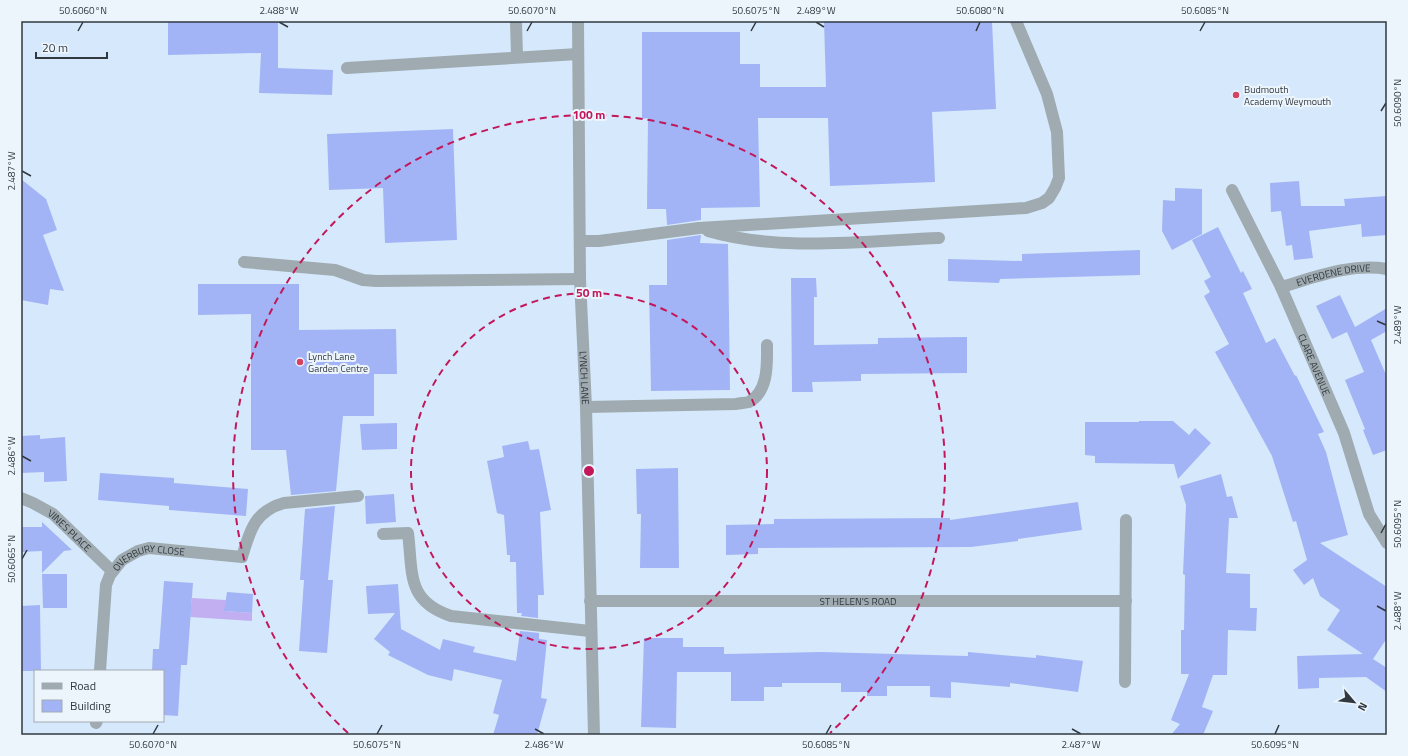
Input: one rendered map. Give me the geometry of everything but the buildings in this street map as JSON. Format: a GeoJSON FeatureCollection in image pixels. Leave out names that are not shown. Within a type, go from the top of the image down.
{"type":"FeatureCollection","features":[{"type":"Feature","properties":{"kind":"street"},"geometry":{"type":"LineString","coordinates":[[516,21],[518,56]]}},
{"type":"Feature","properties":{"kind":"street","name":"LYNCH LANE"},"geometry":{"type":"LineString","coordinates":[[578,21],[581,241],[580,279],[586,407],[590,631],[594,735]]}},
{"type":"Feature","properties":{"kind":"street"},"geometry":{"type":"LineString","coordinates":[[581,241],[599,241],[699,228],[1026,208],[1042,203],[1049,198],[1055,188],[1058,178],[1057,132],[1047,94],[1016,21]]}},
{"type":"Feature","properties":{"kind":"street"},"geometry":{"type":"LineString","coordinates":[[347,68],[518,56],[578,54]]}},
{"type":"Feature","properties":{"kind":"street","name":"CLARE AVENUE"},"geometry":{"type":"LineString","coordinates":[[1232,190],[1281,287],[1344,433],[1369,514],[1387,543]]}},
{"type":"Feature","properties":{"kind":"street"},"geometry":{"type":"LineString","coordinates":[[699,228],[751,241],[793,243],[939,238]]}},
{"type":"Feature","properties":{"kind":"street"},"geometry":{"type":"LineString","coordinates":[[244,262],[335,270],[363,280],[580,279]]}},
{"type":"Feature","properties":{"kind":"street","name":"EVERDENE DRIVE"},"geometry":{"type":"LineString","coordinates":[[1281,287],[1345,269],[1360,267],[1387,269]]}},
{"type":"Feature","properties":{"kind":"street"},"geometry":{"type":"LineString","coordinates":[[586,407],[736,404],[749,402],[760,391],[767,373],[767,345]]}},
{"type":"Feature","properties":{"kind":"street","name":"OVERBURY CLOSE"},"geometry":{"type":"LineString","coordinates":[[100,670],[106,585],[112,571],[128,556],[149,548],[242,557],[248,536],[256,520],[273,506],[284,503],[358,496]]}},
{"type":"Feature","properties":{"kind":"street","name":"VINES PLACE"},"geometry":{"type":"LineString","coordinates":[[21,498],[34,503],[53,514],[112,571]]}},
{"type":"Feature","properties":{"kind":"street"},"geometry":{"type":"LineString","coordinates":[[1125,682],[1126,520]]}},
{"type":"Feature","properties":{"kind":"street"},"geometry":{"type":"LineString","coordinates":[[383,534],[408,533],[413,580],[422,601],[431,608],[451,616],[590,631]]}},
{"type":"Feature","properties":{"kind":"street","name":"ST HELEN'S ROAD"},"geometry":{"type":"LineString","coordinates":[[590,601],[1126,601]]}},
{"type":"Feature","properties":{"kind":"shaded area"},"geometry":{"type":"Polygon","coordinates":[[[192,598],[226,600],[225,611],[252,613],[252,621],[190,617],[192,598]]]}},
{"type":"Feature","properties":{"kind":"place","name":"Budmouth Academy Weymouth"},"geometry":{"type":"Point","coordinates":[1236,95]}},
{"type":"Feature","properties":{"kind":"place","name":"Lynch Lane Garden Centre"},"geometry":{"type":"Point","coordinates":[300,362]}}]}
